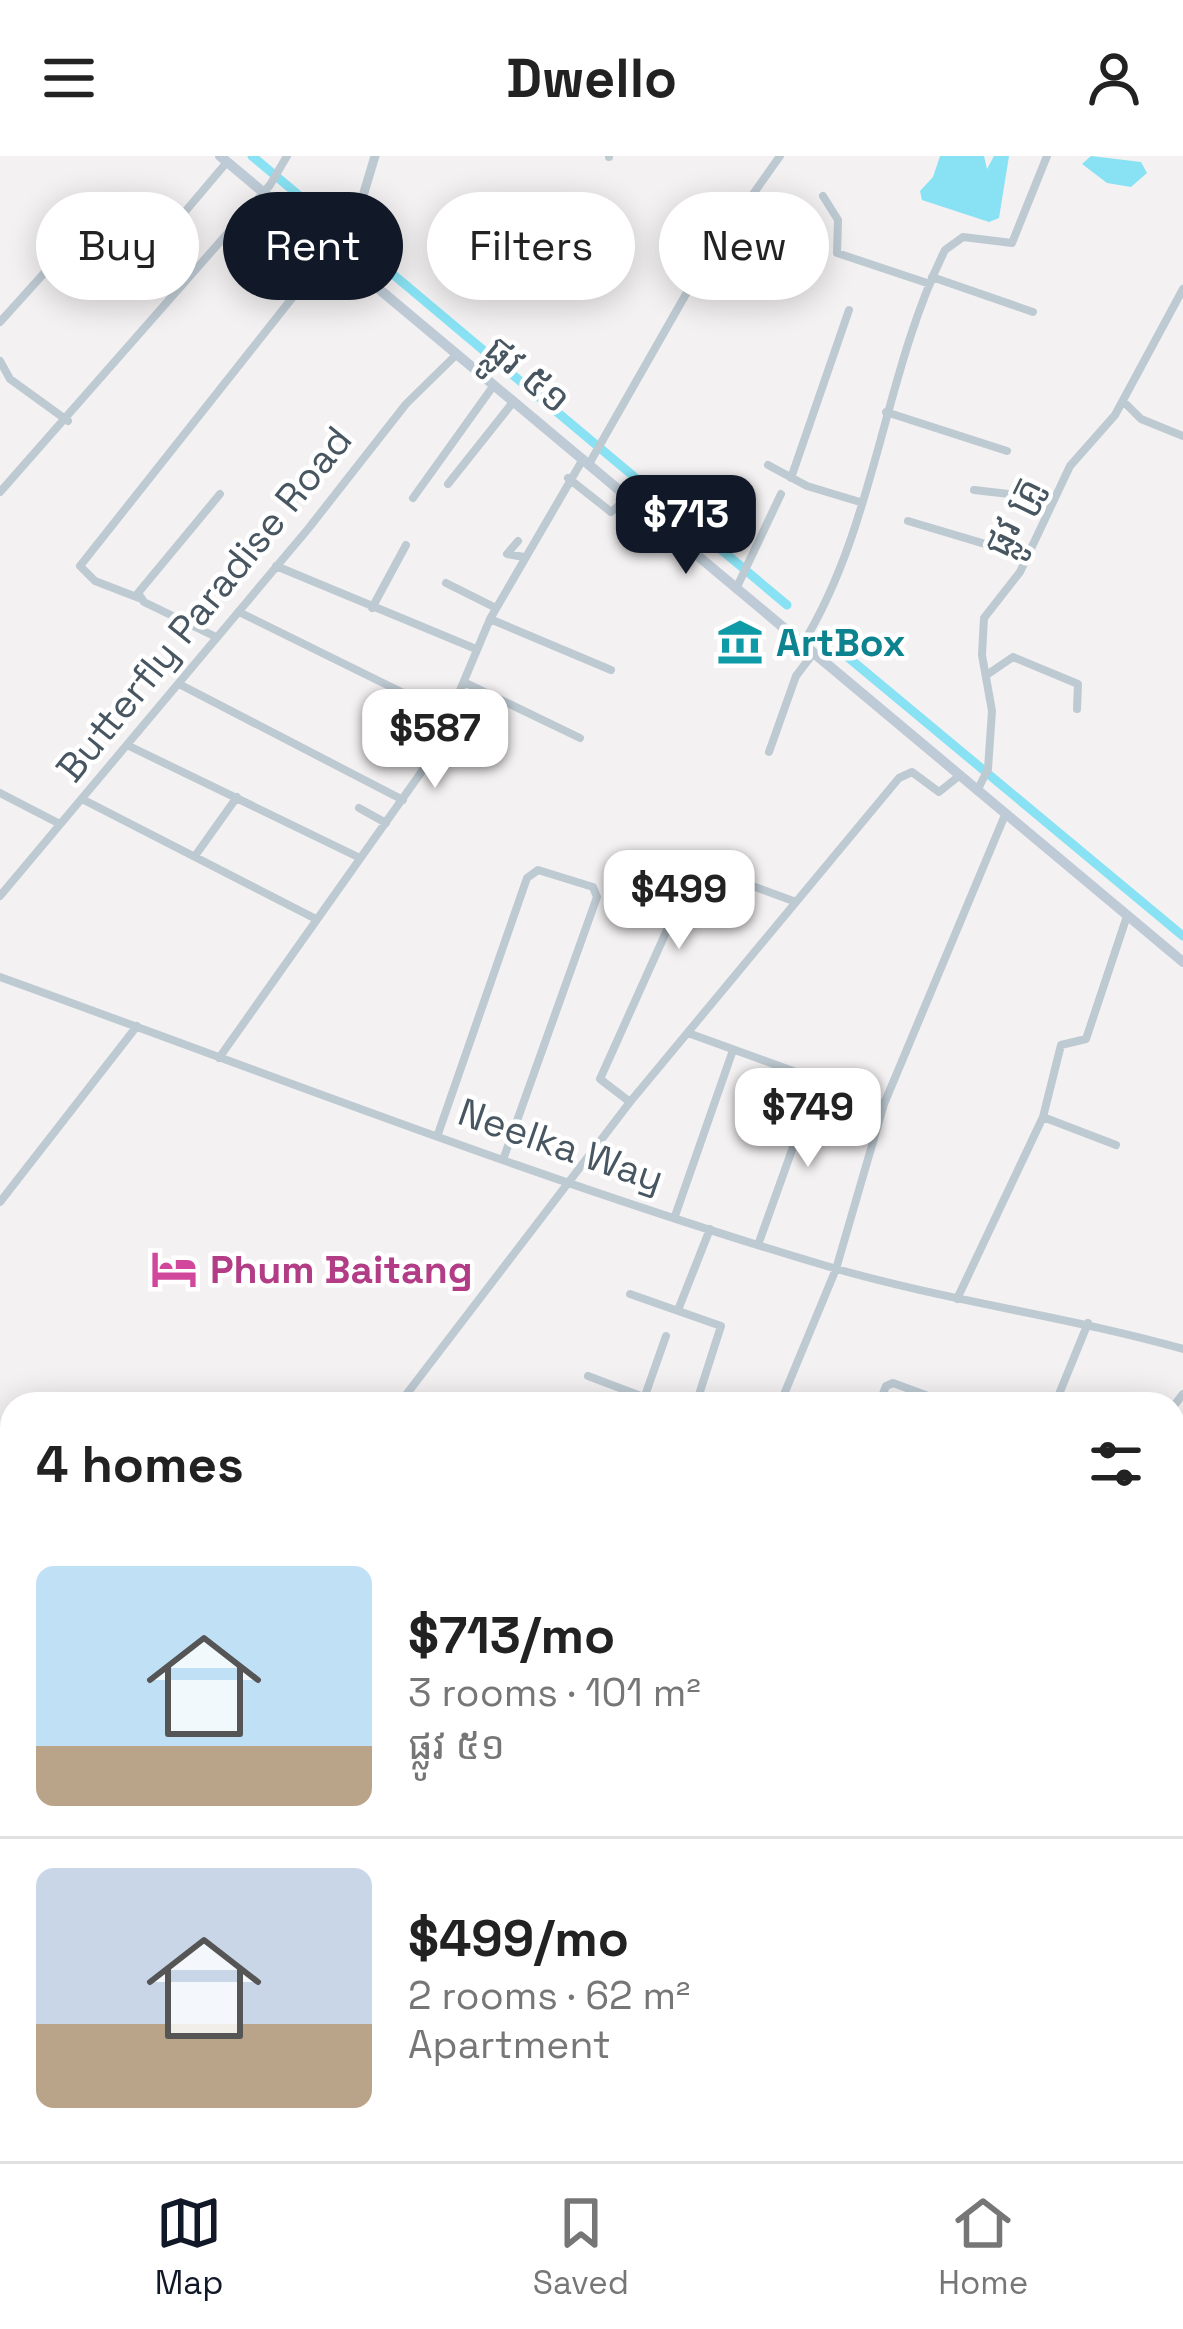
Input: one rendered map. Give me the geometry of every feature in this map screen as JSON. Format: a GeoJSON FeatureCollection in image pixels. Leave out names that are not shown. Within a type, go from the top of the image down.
{"type":"FeatureCollection","features":[{"type":"Feature","properties":{"kind":"main road","name":"ផ្លូវ ៥១"},"geometry":{"type":"LineString","coordinates":[[224,159],[270,192]]}},
{"type":"Feature","properties":{"kind":"main road","name":"ផ្លូវ ៥១"},"geometry":{"type":"LineString","coordinates":[[387,300],[450,361],[622,504],[738,585],[805,658],[979,787],[1005,815],[1183,962]]}},
{"type":"Feature","properties":{"kind":"street"},"geometry":{"type":"LineString","coordinates":[[0,492],[68,421],[267,189],[287,156]]}},
{"type":"Feature","properties":{"kind":"street"},"geometry":{"type":"LineString","coordinates":[[366,192],[376,156]]}},
{"type":"Feature","properties":{"kind":"street"},"geometry":{"type":"LineString","coordinates":[[219,1058],[314,918],[403,800],[452,716],[476,649],[525,557],[581,466],[604,443],[681,300],[779,156]]}},
{"type":"Feature","properties":{"kind":"street"},"geometry":{"type":"LineString","coordinates":[[769,752],[844,560],[886,412],[931,281],[954,239],[1012,243],[1047,156]]}},
{"type":"Feature","properties":{"kind":"street"},"geometry":{"type":"LineString","coordinates":[[199,192],[224,159]]}},
{"type":"Feature","properties":{"kind":"street"},"geometry":{"type":"LineString","coordinates":[[829,205],[837,216],[837,254],[1033,313]]}},
{"type":"Feature","properties":{"kind":"street"},"geometry":{"type":"LineString","coordinates":[[0,322],[36,282]]}},
{"type":"Feature","properties":{"kind":"street","name":"ផ្លូវ គ្រូ"},"geometry":{"type":"LineString","coordinates":[[979,787],[988,769],[992,710],[984,618],[1028,557],[1070,466],[1111,422],[1183,289]]}},
{"type":"Feature","properties":{"kind":"street"},"geometry":{"type":"LineString","coordinates":[[216,637],[95,581],[80,566],[291,300]]}},
{"type":"Feature","properties":{"kind":"street"},"geometry":{"type":"LineString","coordinates":[[791,478],[849,310]]}},
{"type":"Feature","properties":{"kind":"street","name":"Butterfly Paradise Road"},"geometry":{"type":"LineString","coordinates":[[0,896],[239,612],[394,418],[450,361]]}},
{"type":"Feature","properties":{"kind":"street"},"geometry":{"type":"LineString","coordinates":[[0,364],[10,379],[68,421]]}},
{"type":"Feature","properties":{"kind":"street"},"geometry":{"type":"LineString","coordinates":[[413,498],[488,392]]}},
{"type":"Feature","properties":{"kind":"street"},"geometry":{"type":"LineString","coordinates":[[1122,401],[1141,419],[1183,436]]}},
{"type":"Feature","properties":{"kind":"street"},"geometry":{"type":"LineString","coordinates":[[448,484],[508,408]]}},
{"type":"Feature","properties":{"kind":"street"},"geometry":{"type":"LineString","coordinates":[[886,412],[1007,451]]}},
{"type":"Feature","properties":{"kind":"street"},"geometry":{"type":"LineString","coordinates":[[768,465],[860,502]]}},
{"type":"Feature","properties":{"kind":"street"},"geometry":{"type":"LineString","coordinates":[[581,466],[607,510],[622,504]]}},
{"type":"Feature","properties":{"kind":"street"},"geometry":{"type":"LineString","coordinates":[[974,490],[1053,499]]}},
{"type":"Feature","properties":{"kind":"street"},"geometry":{"type":"LineString","coordinates":[[140,598],[143,582],[220,494]]}},
{"type":"Feature","properties":{"kind":"street"},"geometry":{"type":"LineString","coordinates":[[738,585],[781,494]]}},
{"type":"Feature","properties":{"kind":"street"},"geometry":{"type":"LineString","coordinates":[[908,521],[1028,557]]}},
{"type":"Feature","properties":{"kind":"street"},"geometry":{"type":"LineString","coordinates":[[518,541],[507,554],[525,557]]}},
{"type":"Feature","properties":{"kind":"street"},"geometry":{"type":"LineString","coordinates":[[373,608],[406,545]]}},
{"type":"Feature","properties":{"kind":"street"},"geometry":{"type":"LineString","coordinates":[[276,566],[476,649]]}},
{"type":"Feature","properties":{"kind":"street"},"geometry":{"type":"LineString","coordinates":[[446,583],[496,608]]}},
{"type":"Feature","properties":{"kind":"street"},"geometry":{"type":"LineString","coordinates":[[239,612],[452,716]]}},
{"type":"Feature","properties":{"kind":"street"},"geometry":{"type":"LineString","coordinates":[[490,619],[611,670]]}},
{"type":"Feature","properties":{"kind":"street"},"geometry":{"type":"LineString","coordinates":[[987,675],[1013,657],[1054,670],[1078,684],[1077,709]]}},
{"type":"Feature","properties":{"kind":"street"},"geometry":{"type":"LineString","coordinates":[[466,683],[580,738]]}},
{"type":"Feature","properties":{"kind":"street"},"geometry":{"type":"LineString","coordinates":[[179,684],[403,800]]}},
{"type":"Feature","properties":{"kind":"street"},"geometry":{"type":"LineString","coordinates":[[127,745],[360,858]]}},
{"type":"Feature","properties":{"kind":"street"},"geometry":{"type":"LineString","coordinates":[[408,1392],[630,1102],[905,774],[913,772],[939,793],[959,776]]}},
{"type":"Feature","properties":{"kind":"street"},"geometry":{"type":"LineString","coordinates":[[0,793],[61,824]]}},
{"type":"Feature","properties":{"kind":"street"},"geometry":{"type":"LineString","coordinates":[[195,856],[237,797]]}},
{"type":"Feature","properties":{"kind":"street"},"geometry":{"type":"LineString","coordinates":[[82,800],[314,918]]}},
{"type":"Feature","properties":{"kind":"street"},"geometry":{"type":"LineString","coordinates":[[359,808],[386,823]]}},
{"type":"Feature","properties":{"kind":"street"},"geometry":{"type":"LineString","coordinates":[[785,1392],[836,1269],[884,1104],[1005,815]]}},
{"type":"Feature","properties":{"kind":"street"},"geometry":{"type":"LineString","coordinates":[[630,1102],[603,1084],[602,1074],[694,870],[701,866],[796,902]]}},
{"type":"Feature","properties":{"kind":"street"},"geometry":{"type":"LineString","coordinates":[[438,1134],[527,878],[538,870],[593,887],[597,898],[504,1157]]}},
{"type":"Feature","properties":{"kind":"street"},"geometry":{"type":"LineString","coordinates":[[958,1298],[1043,1118],[1059,1048],[1064,1042],[1086,1039],[1127,916]]}},
{"type":"Feature","properties":{"kind":"street","name":"Neelka Way"},"geometry":{"type":"LineString","coordinates":[[0,977],[758,1245],[836,1269],[1088,1322],[1183,1349]]}},
{"type":"Feature","properties":{"kind":"street"},"geometry":{"type":"LineString","coordinates":[[0,1202],[136,1026]]}},
{"type":"Feature","properties":{"kind":"street"},"geometry":{"type":"LineString","coordinates":[[688,1033],[884,1104]]}},
{"type":"Feature","properties":{"kind":"street"},"geometry":{"type":"LineString","coordinates":[[675,1216],[733,1051]]}},
{"type":"Feature","properties":{"kind":"street"},"geometry":{"type":"LineString","coordinates":[[758,1245],[817,1080]]}},
{"type":"Feature","properties":{"kind":"street"},"geometry":{"type":"LineString","coordinates":[[1043,1118],[1116,1145]]}},
{"type":"Feature","properties":{"kind":"street"},"geometry":{"type":"LineString","coordinates":[[678,1310],[710,1228]]}},
{"type":"Feature","properties":{"kind":"street"},"geometry":{"type":"LineString","coordinates":[[630,1294],[722,1329],[700,1392]]}},
{"type":"Feature","properties":{"kind":"street"},"geometry":{"type":"LineString","coordinates":[[1060,1392],[1088,1322]]}},
{"type":"Feature","properties":{"kind":"street"},"geometry":{"type":"LineString","coordinates":[[646,1392],[666,1336]]}},
{"type":"Feature","properties":{"kind":"street"},"geometry":{"type":"LineString","coordinates":[[588,1376],[625,1392]]}},
{"type":"Feature","properties":{"kind":"street"},"geometry":{"type":"LineString","coordinates":[[884,1392],[893,1383],[917,1392]]}},
{"type":"Feature","properties":{"kind":"water"},"geometry":{"type":"Polygon","coordinates":[[[940,156],[984,156],[987,169],[994,156],[1009,156],[999,218],[989,222],[922,200],[920,191],[933,177],[940,156]]]}},
{"type":"Feature","properties":{"kind":"water"},"geometry":{"type":"Polygon","coordinates":[[[1091,156],[1141,162],[1147,173],[1131,187],[1107,183],[1082,164],[1091,156]]]}},
{"type":"Feature","properties":{"kind":"waterway"},"geometry":{"type":"LineString","coordinates":[[252,156],[787,605]]}},
{"type":"Feature","properties":{"kind":"waterway"},"geometry":{"type":"LineString","coordinates":[[844,654],[1183,936]]}},
{"type":"Feature","properties":{"kind":"place","name":"ArtBox"},"geometry":{"type":"Point","coordinates":[740,642]}},
{"type":"Feature","properties":{"kind":"place","name":"Phum Baitang"},"geometry":{"type":"Point","coordinates":[174,1269]}}]}
